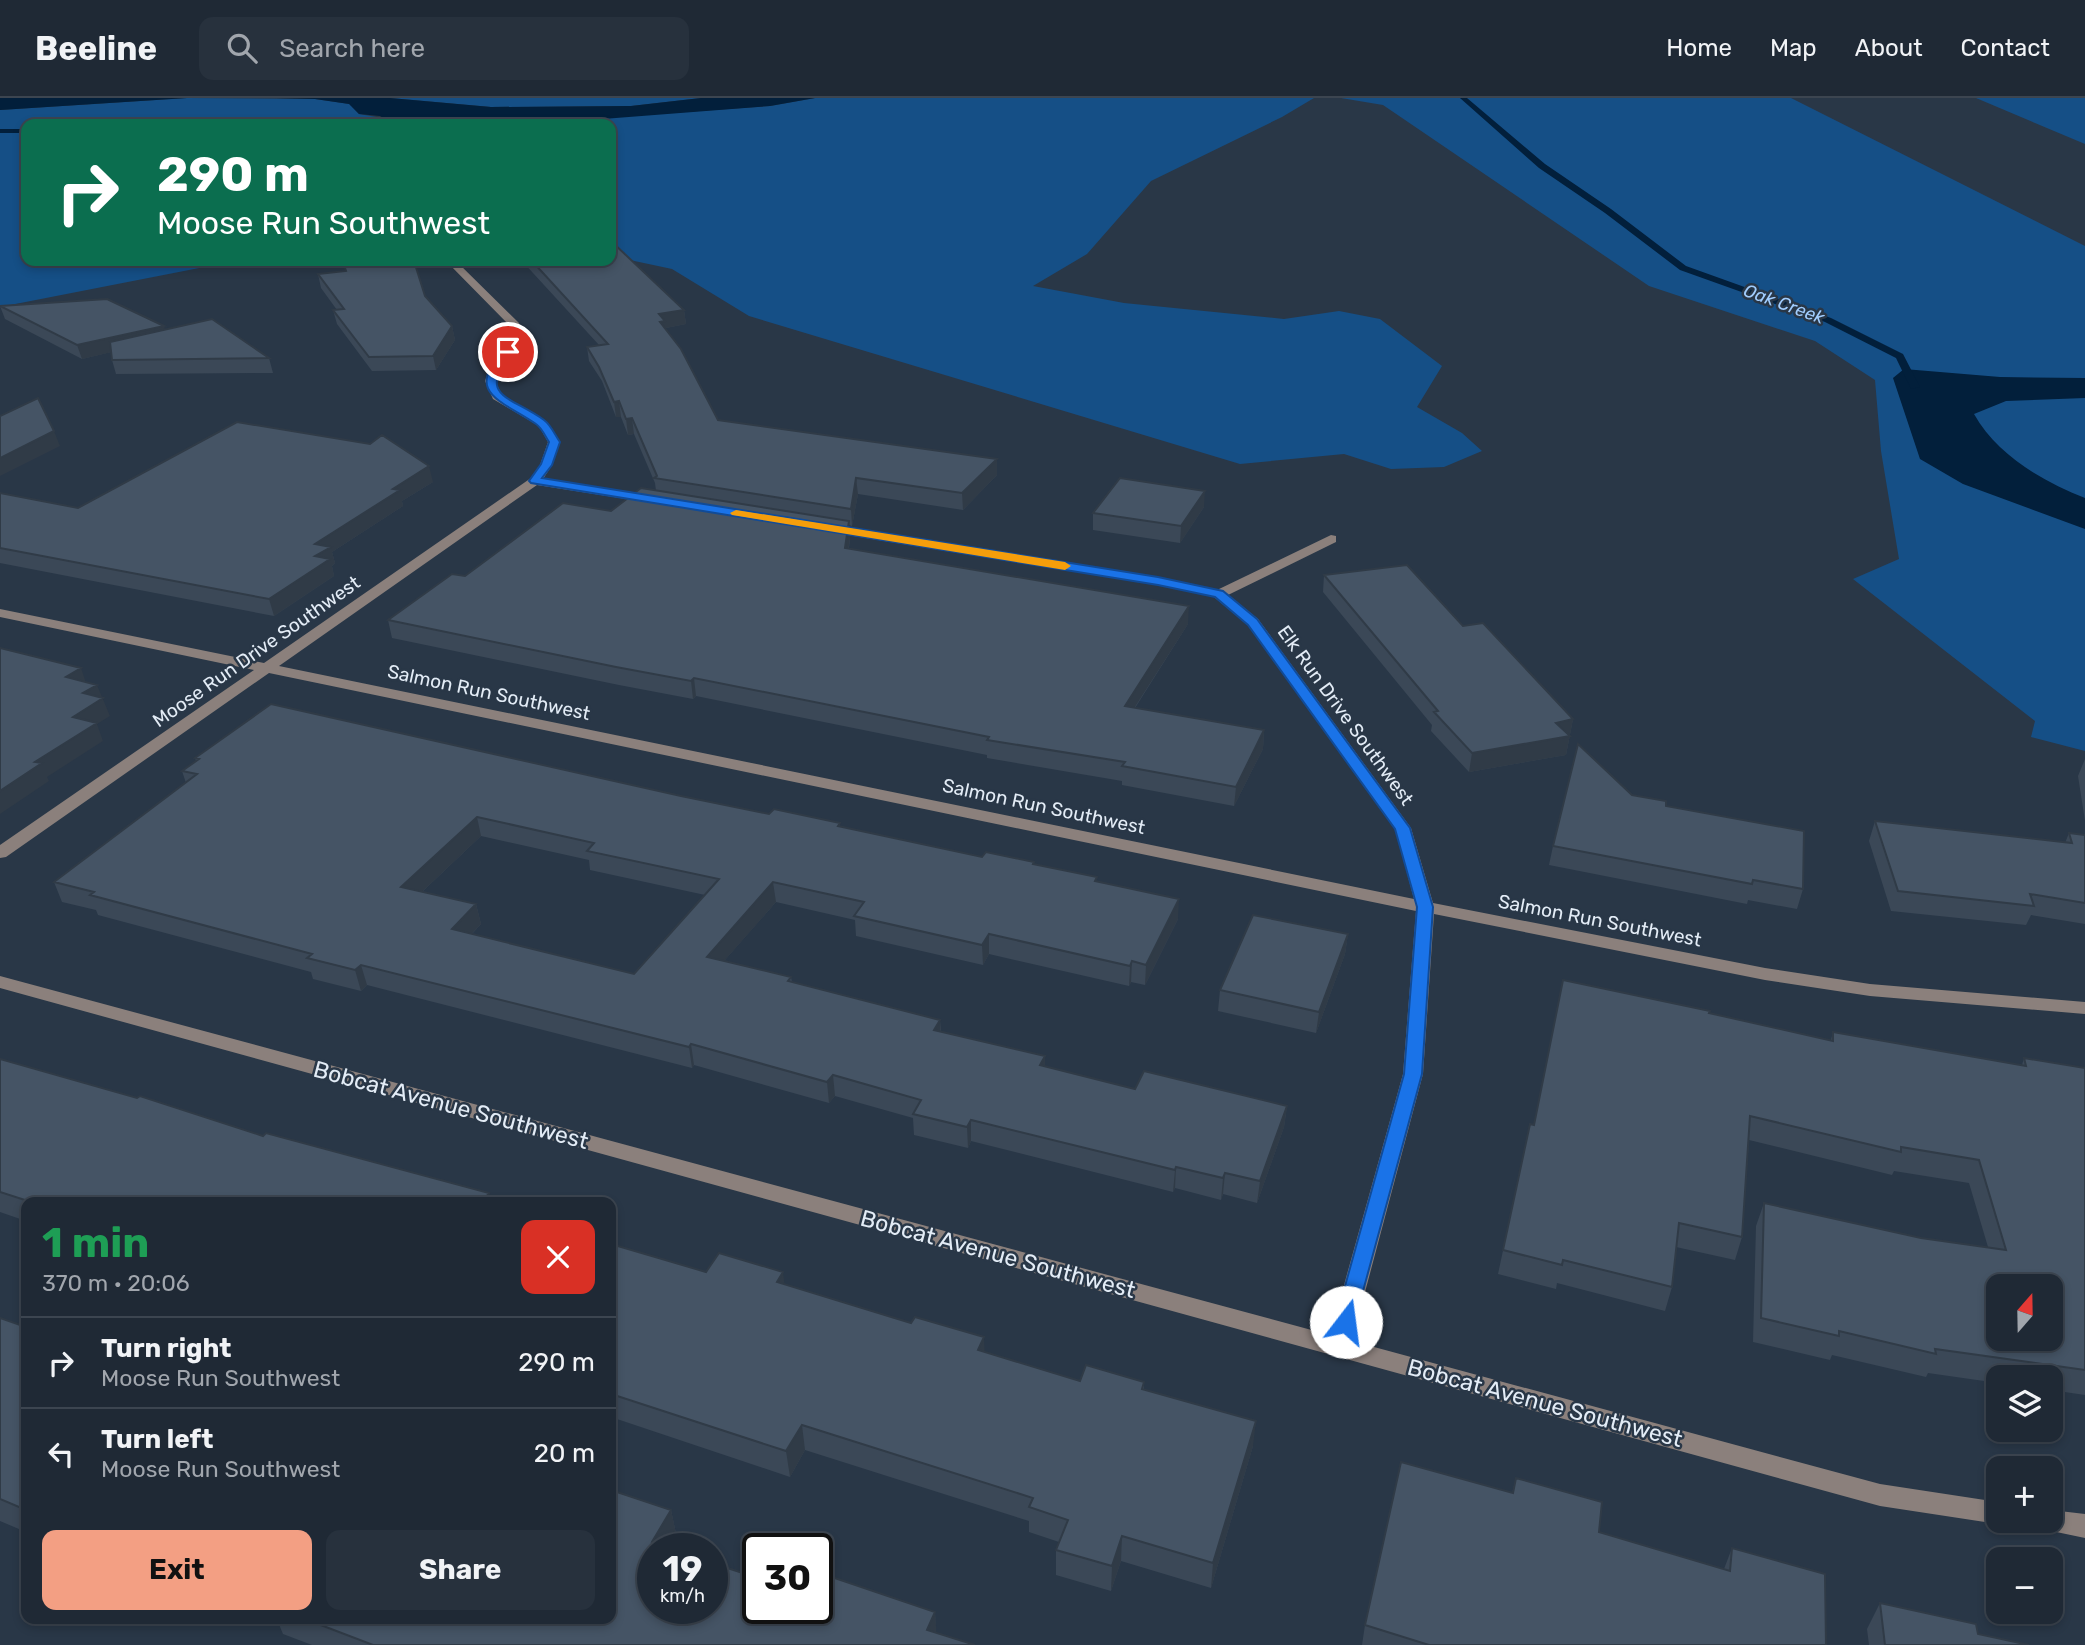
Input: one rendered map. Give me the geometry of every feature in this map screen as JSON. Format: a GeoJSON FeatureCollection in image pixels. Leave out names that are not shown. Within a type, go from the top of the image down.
{"type":"FeatureCollection","features":[{"type":"Feature","properties":{"kind":"street"},"geometry":{"type":"LineString","coordinates":[[456,266],[515,325],[517,340],[495,366],[491,381],[497,397],[543,424],[555,442],[547,465],[535,481],[670,502]]}},
{"type":"Feature","properties":{"kind":"street","name":"Moose Run Drive Southwest"},"geometry":{"type":"LineString","coordinates":[[0,853],[535,481]]}},
{"type":"Feature","properties":{"kind":"street","name":"Elk Run Drive Southwest"},"geometry":{"type":"LineString","coordinates":[[806,524],[1158,581],[1219,594],[1253,622],[1403,828],[1425,907],[1413,1074],[1339,1347]]}},
{"type":"Feature","properties":{"kind":"street"},"geometry":{"type":"LineString","coordinates":[[1219,594],[1331,539]]}},
{"type":"Feature","properties":{"kind":"street","name":"Salmon Run Southwest"},"geometry":{"type":"LineString","coordinates":[[0,613],[1425,907],[1765,974],[1870,990],[2085,1009]]}},
{"type":"Feature","properties":{"kind":"street","name":"Bobcat Avenue Southwest"},"geometry":{"type":"LineString","coordinates":[[0,982],[1880,1495],[1986,1511]]}},
{"type":"Feature","properties":{"kind":"street"},"geometry":{"type":"LineString","coordinates":[[2063,1523],[2085,1526]]}},
{"type":"Feature","properties":{"kind":"shaded area"},"geometry":{"type":"Polygon","coordinates":[[[0,98],[187,98],[0,110],[0,98]]]}},
{"type":"Feature","properties":{"kind":"shaded area"},"geometry":{"type":"Polygon","coordinates":[[[187,98],[315,99],[350,104],[359,114],[388,119],[21,119],[21,266],[209,266],[0,307],[0,110],[187,98]]]}},
{"type":"Feature","properties":{"kind":"shaded area"},"geometry":{"type":"Polygon","coordinates":[[[276,98],[390,98],[491,107],[631,106],[701,98],[815,98],[770,106],[603,119],[385,119],[359,114],[349,104],[315,99],[276,98]]]}},
{"type":"Feature","properties":{"kind":"shaded area"},"geometry":{"type":"Polygon","coordinates":[[[390,98],[701,98],[631,106],[491,107],[390,98]]]}},
{"type":"Feature","properties":{"kind":"shaded area"},"geometry":{"type":"Polygon","coordinates":[[[815,98],[1314,98],[1282,117],[1151,181],[1087,254],[1033,286],[1124,303],[1284,319],[1339,311],[1380,319],[1442,366],[1417,407],[1462,433],[1482,451],[1444,467],[1391,469],[1344,454],[1240,464],[749,316],[672,269],[616,257],[616,119],[584,119],[770,106],[815,98]]]}},
{"type":"Feature","properties":{"kind":"shaded area"},"geometry":{"type":"Polygon","coordinates":[[[1341,98],[1791,98],[2085,246],[2085,751],[2031,737],[2035,721],[1853,579],[1899,559],[1881,451],[1875,380],[1815,341],[1649,286],[1383,105],[1341,98]]]}},
{"type":"Feature","properties":{"kind":"shaded area"},"geometry":{"type":"Polygon","coordinates":[[[1976,98],[2085,98],[2085,144],[1976,98]]]}},
{"type":"Feature","properties":{"kind":"shaded area"},"geometry":{"type":"Polygon","coordinates":[[[1904,369],[2000,377],[2085,378],[2085,398],[2006,401],[1974,414],[1995,442],[2022,465],[2085,498],[2085,529],[1963,484],[1920,459],[1893,378],[1904,369]]]}},
{"type":"Feature","properties":{"kind":"building"},"geometry":{"type":"Polygon","coordinates":[[[616,246],[684,310],[659,314],[665,321],[660,322],[681,349],[718,420],[997,459],[962,493],[856,478],[851,509],[654,478],[657,476],[632,418],[626,419],[619,401],[614,402],[587,347],[608,344],[537,266],[616,266],[616,246]]]}},
{"type":"Feature","properties":{"kind":"building"},"geometry":{"type":"Polygon","coordinates":[[[344,266],[416,266],[425,296],[452,326],[433,356],[369,357],[333,310],[344,309],[318,274],[346,271],[344,266]]]}},
{"type":"Feature","properties":{"kind":"building"},"geometry":{"type":"Polygon","coordinates":[[[107,299],[164,326],[77,345],[0,306],[107,299]]]}},
{"type":"Feature","properties":{"kind":"building"},"geometry":{"type":"Polygon","coordinates":[[[212,319],[269,358],[112,360],[110,342],[212,319]]]}},
{"type":"Feature","properties":{"kind":"building"},"geometry":{"type":"Polygon","coordinates":[[[38,398],[54,431],[0,458],[0,416],[38,398]]]}},
{"type":"Feature","properties":{"kind":"building"},"geometry":{"type":"Polygon","coordinates":[[[237,422],[370,444],[382,435],[429,466],[393,489],[400,490],[315,544],[331,547],[315,556],[330,559],[269,599],[0,548],[0,493],[78,508],[237,422]]]}},
{"type":"Feature","properties":{"kind":"building"},"geometry":{"type":"Polygon","coordinates":[[[1120,478],[1205,491],[1181,526],[1093,513],[1120,478]]]}},
{"type":"Feature","properties":{"kind":"building"},"geometry":{"type":"Polygon","coordinates":[[[641,488],[849,521],[845,548],[1189,606],[1125,706],[1264,730],[1236,787],[1122,766],[1125,762],[987,740],[989,737],[694,678],[691,681],[616,667],[388,620],[452,574],[465,576],[563,503],[611,511],[641,488]]]}},
{"type":"Feature","properties":{"kind":"building"},"geometry":{"type":"Polygon","coordinates":[[[1407,565],[1463,626],[1483,623],[1573,719],[1556,723],[1570,736],[1472,753],[1434,712],[1438,711],[1324,575],[1407,565]]]}},
{"type":"Feature","properties":{"kind":"building"},"geometry":{"type":"Polygon","coordinates":[[[0,648],[81,668],[66,677],[97,685],[83,693],[103,698],[73,717],[97,723],[35,762],[42,763],[0,791],[0,648]]]}},
{"type":"Feature","properties":{"kind":"building"},"geometry":{"type":"Polygon","coordinates":[[[271,704],[681,796],[769,814],[774,809],[840,823],[838,826],[982,857],[986,852],[1034,862],[1033,864],[1097,877],[1095,881],[1179,899],[1146,965],[1132,961],[1130,966],[989,934],[982,945],[854,916],[864,902],[773,882],[707,957],[791,977],[788,981],[940,1020],[934,1030],[1045,1056],[1040,1065],[1135,1089],[1144,1071],[1287,1106],[1260,1181],[1225,1173],[1223,1178],[1176,1167],[1175,1170],[971,1120],[967,1127],[913,1114],[921,1100],[833,1075],[827,1082],[691,1044],[689,1047],[361,965],[355,970],[307,958],[312,954],[90,895],[94,892],[54,882],[197,774],[182,771],[199,759],[195,758],[271,704]],[[477,817],[401,887],[476,904],[452,929],[634,974],[719,879],[587,851],[594,843],[477,817]]]}},
{"type":"Feature","properties":{"kind":"building"},"geometry":{"type":"Polygon","coordinates":[[[1578,744],[1632,795],[1666,801],[1666,806],[1804,831],[1803,889],[1753,880],[1752,884],[1553,846],[1578,744]]]}},
{"type":"Feature","properties":{"kind":"building"},"geometry":{"type":"Polygon","coordinates":[[[1875,821],[2072,843],[2069,833],[2085,835],[2085,903],[2030,894],[2034,906],[1898,891],[1875,821]]]}},
{"type":"Feature","properties":{"kind":"building"},"geometry":{"type":"Polygon","coordinates":[[[1253,915],[1348,934],[1319,1012],[1220,990],[1253,915]]]}},
{"type":"Feature","properties":{"kind":"building"},"geometry":{"type":"Polygon","coordinates":[[[1563,980],[1710,1011],[1709,1013],[1833,1041],[1833,1032],[2026,1066],[2024,1058],[2085,1068],[2085,1370],[1935,1349],[1936,1354],[1839,1331],[1839,1336],[1761,1318],[1764,1203],[1921,1238],[2006,1250],[1979,1160],[1901,1147],[1901,1152],[1750,1116],[1742,1237],[1679,1223],[1672,1287],[1563,1260],[1562,1265],[1503,1250],[1530,1124],[1534,1125],[1563,980]]]}},
{"type":"Feature","properties":{"kind":"building"},"geometry":{"type":"Polygon","coordinates":[[[0,1059],[137,1098],[140,1096],[263,1136],[266,1133],[489,1193],[486,1197],[21,1199],[0,1192],[0,1059]]]}},
{"type":"Feature","properties":{"kind":"building"},"geometry":{"type":"Polygon","coordinates":[[[616,1245],[706,1272],[719,1253],[783,1272],[777,1282],[911,1323],[915,1317],[984,1337],[978,1350],[1080,1381],[1086,1365],[1144,1382],[1142,1389],[1256,1421],[1213,1563],[1122,1536],[1112,1566],[1056,1550],[1068,1520],[1029,1507],[1033,1498],[802,1425],[786,1451],[616,1396],[616,1245]]]}},
{"type":"Feature","properties":{"kind":"building"},"geometry":{"type":"Polygon","coordinates":[[[0,1318],[21,1325],[21,1508],[0,1499],[0,1318]]]}},
{"type":"Feature","properties":{"kind":"building"},"geometry":{"type":"Polygon","coordinates":[[[1401,1462],[1513,1493],[1516,1478],[1602,1502],[1599,1532],[1730,1571],[1732,1548],[1825,1574],[1826,1645],[1429,1645],[1365,1625],[1401,1462]]]}},
{"type":"Feature","properties":{"kind":"building"},"geometry":{"type":"Polygon","coordinates":[[[616,1492],[671,1510],[657,1533],[637,1533],[637,1624],[728,1624],[728,1568],[742,1573],[742,1624],[833,1624],[833,1577],[935,1612],[927,1630],[975,1645],[373,1645],[318,1624],[616,1624],[616,1492]]]}},
{"type":"Feature","properties":{"kind":"building"},"geometry":{"type":"Polygon","coordinates":[[[1880,1603],[1976,1624],[1978,1634],[2029,1645],[1885,1645],[1880,1603]]]}},
{"type":"Feature","properties":{"kind":"waterway","name":"Oak Creek"},"geometry":{"type":"LineString","coordinates":[[1463,98],[1542,166],[1608,211],[1683,268],[1828,320],[1900,356],[1915,387]]}},
{"type":"Feature","properties":{"kind":"waterway"},"geometry":{"type":"LineString","coordinates":[[0,131],[21,131]]}},
{"type":"Feature","properties":{"kind":"slow traffic"},"geometry":{"type":"LineString","coordinates":[[736,513],[1065,566]]}},
{"type":"Feature","properties":{"kind":"route"},"geometry":{"type":"LineString","coordinates":[[508,352],[495,366],[491,381],[497,397],[543,424],[555,442],[547,465],[535,481],[1158,581],[1219,594],[1253,622],[1403,828],[1425,907],[1413,1074],[1346,1322]]}}]}
